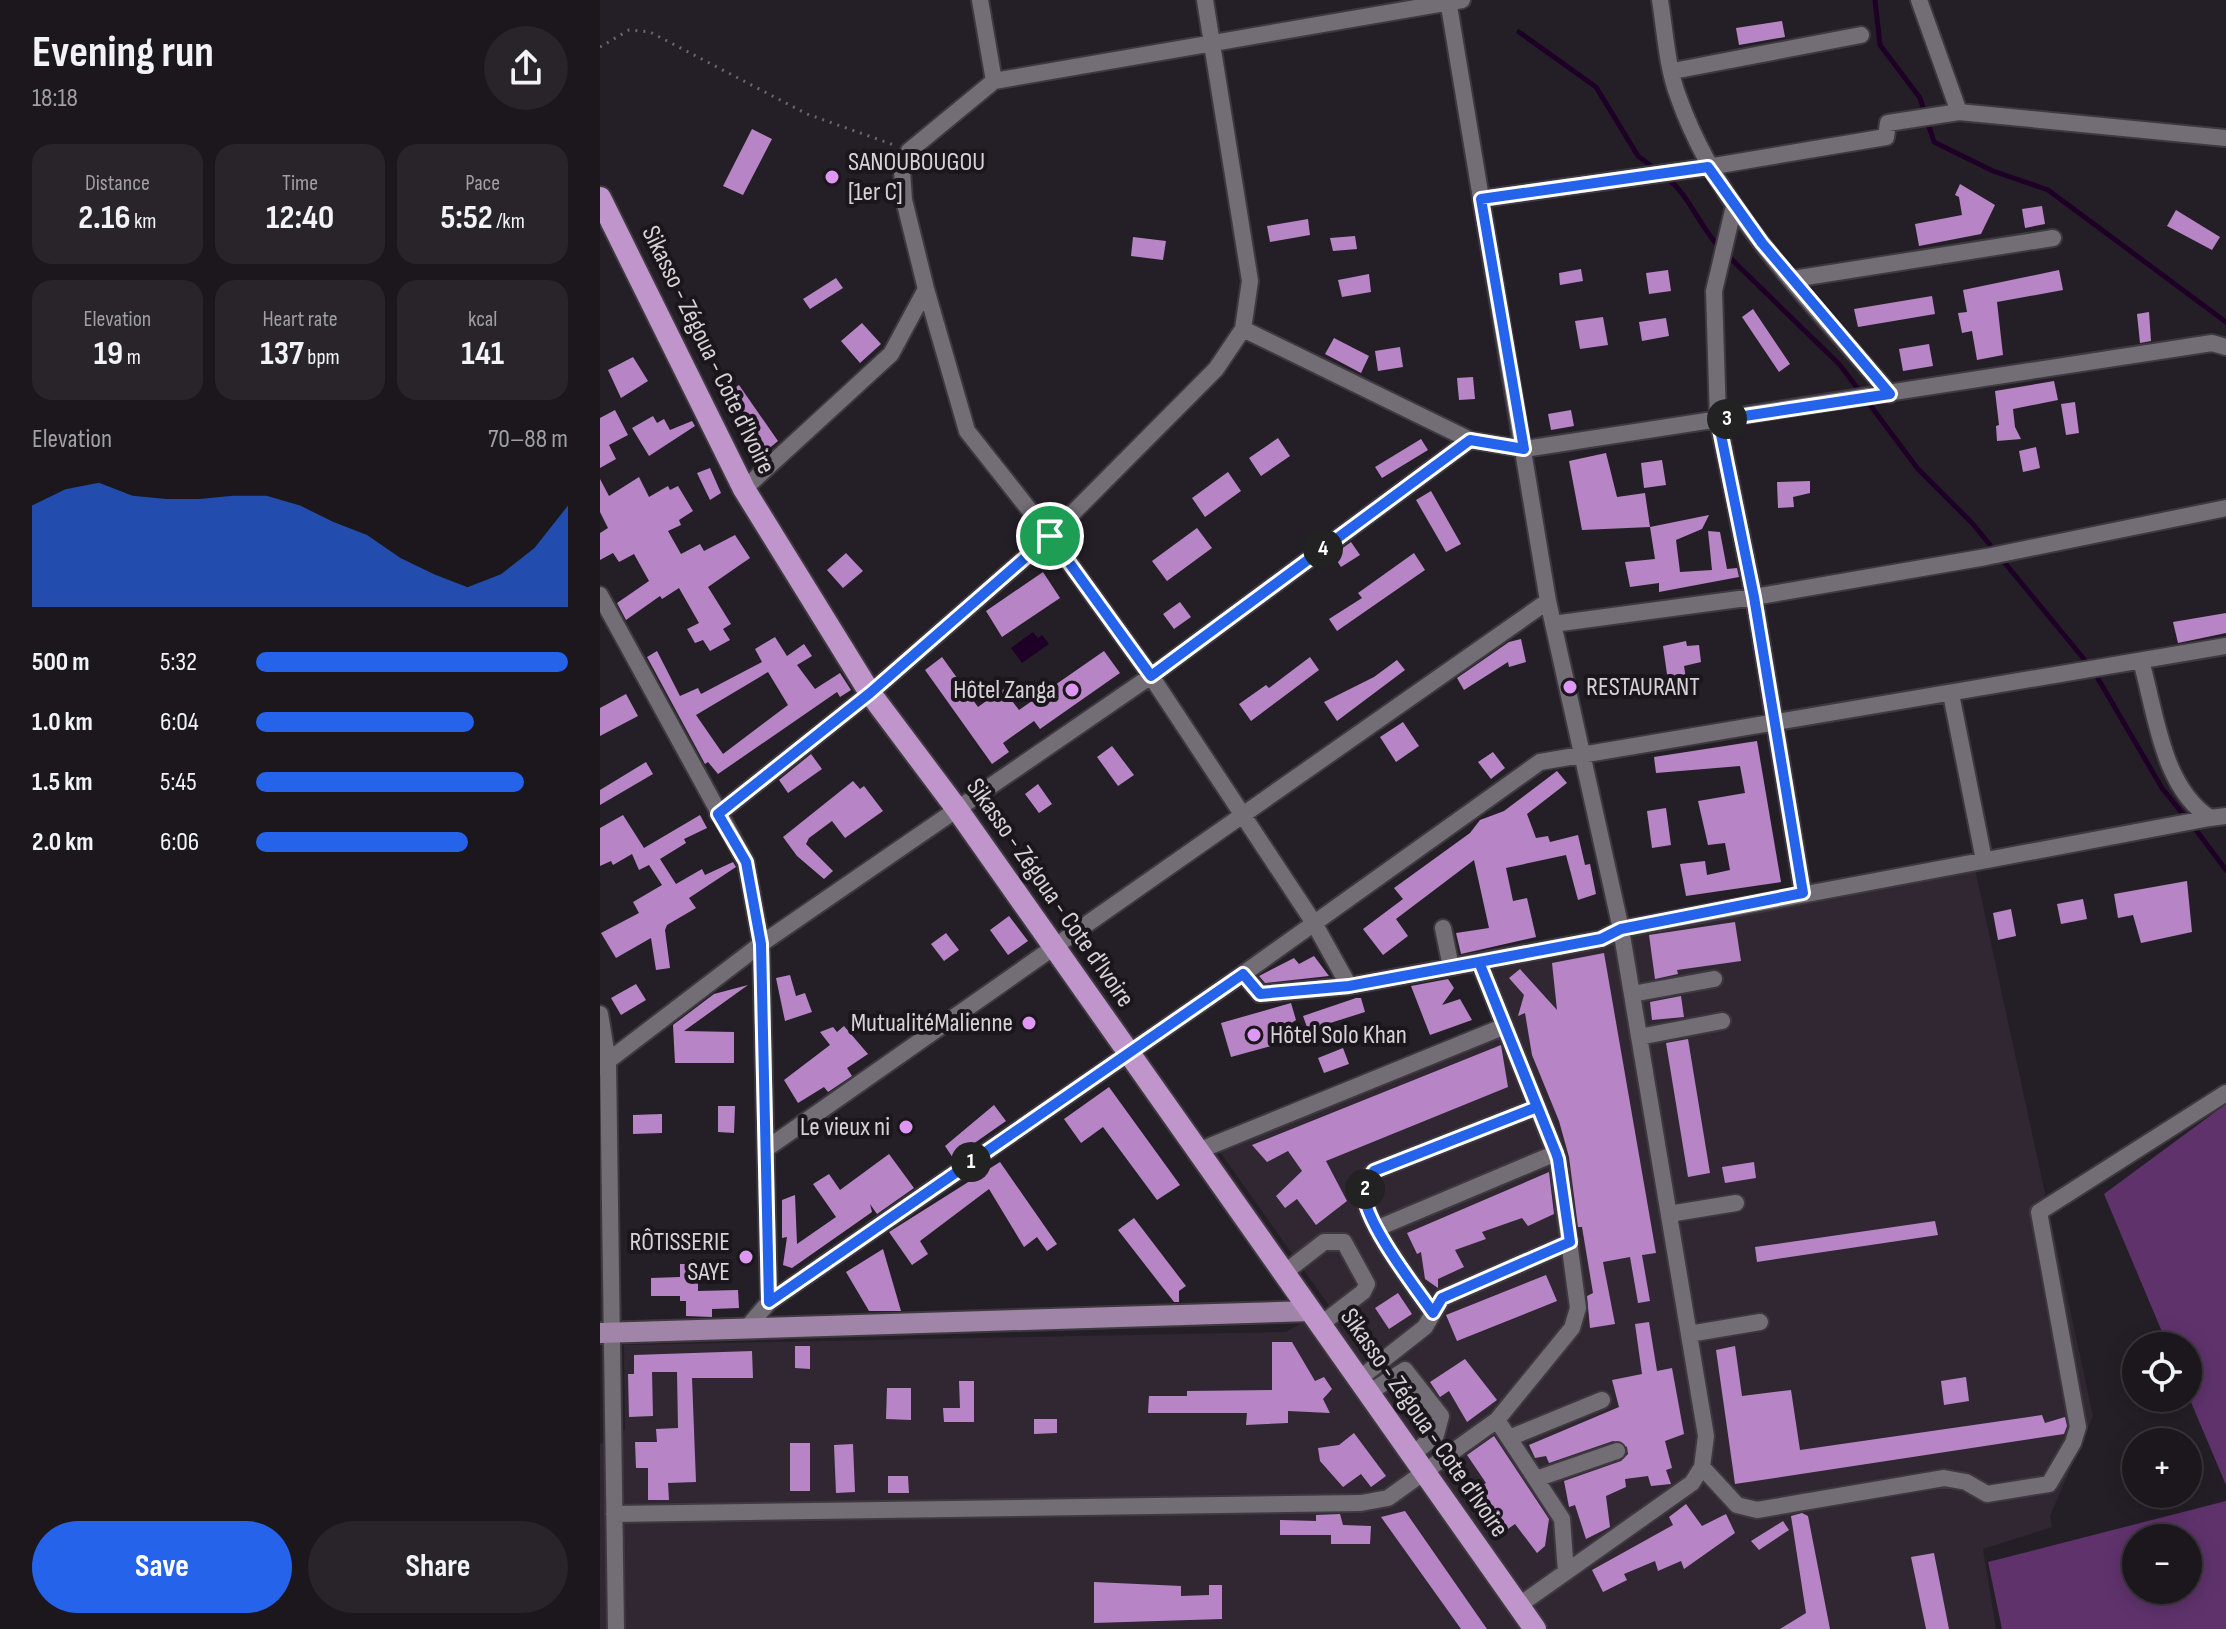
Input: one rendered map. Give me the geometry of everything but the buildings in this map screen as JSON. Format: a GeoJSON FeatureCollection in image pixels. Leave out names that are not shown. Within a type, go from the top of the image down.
{"type":"FeatureCollection","features":[{"type":"Feature","properties":{"kind":"highway","name":"Sikasso - Zégoua - Cote d'Ivoire"},"geometry":{"type":"LineString","coordinates":[[602,208],[744,489],[870,693],[957,809],[1535,1629]]}},
{"type":"Feature","properties":{"kind":"main road"},"geometry":{"type":"LineString","coordinates":[[605,1333],[1316,1318]]}},
{"type":"Feature","properties":{"kind":"street"},"geometry":{"type":"LineString","coordinates":[[980,0],[994,81]]}},
{"type":"Feature","properties":{"kind":"street"},"geometry":{"type":"LineString","coordinates":[[718,814],[870,693],[1050,536],[1216,369],[1243,329],[1250,281],[1205,0]]}},
{"type":"Feature","properties":{"kind":"street"},"geometry":{"type":"LineString","coordinates":[[1660,0],[1677,94],[1708,167],[1734,206],[1890,394]]}},
{"type":"Feature","properties":{"kind":"street"},"geometry":{"type":"LineString","coordinates":[[1919,0],[1959,112]]}},
{"type":"Feature","properties":{"kind":"street"},"geometry":{"type":"LineString","coordinates":[[1349,986],[1314,923],[1241,818],[1151,676],[1050,536],[967,431],[926,289],[904,200],[902,171],[909,151],[994,81],[1452,1],[1481,199],[1548,601],[1621,929],[1706,1436],[1702,1467],[1692,1483],[1518,1606]]}},
{"type":"Feature","properties":{"kind":"street"},"geometry":{"type":"LineString","coordinates":[[1673,71],[1861,35]]}},
{"type":"Feature","properties":{"kind":"street"},"geometry":{"type":"LineString","coordinates":[[1481,199],[1708,167],[1886,137],[1888,123],[1959,112],[2226,138]]}},
{"type":"Feature","properties":{"kind":"street"},"geometry":{"type":"LineString","coordinates":[[1734,206],[1714,291],[1718,420],[1754,597],[1803,893]]}},
{"type":"Feature","properties":{"kind":"street"},"geometry":{"type":"LineString","coordinates":[[1793,279],[2053,238]]}},
{"type":"Feature","properties":{"kind":"street"},"geometry":{"type":"LineString","coordinates":[[744,489],[891,354],[926,289]]}},
{"type":"Feature","properties":{"kind":"street"},"geometry":{"type":"LineString","coordinates":[[1243,329],[1470,440],[1524,449],[2212,343],[2226,347]]}},
{"type":"Feature","properties":{"kind":"street"},"geometry":{"type":"LineString","coordinates":[[604,1065],[761,944],[1151,676],[1470,440]]}},
{"type":"Feature","properties":{"kind":"street"},"geometry":{"type":"LineString","coordinates":[[1553,624],[1754,597],[1986,557],[2226,508]]}},
{"type":"Feature","properties":{"kind":"street"},"geometry":{"type":"LineString","coordinates":[[600,595],[746,862],[761,944],[769,1302]]}},
{"type":"Feature","properties":{"kind":"street"},"geometry":{"type":"LineString","coordinates":[[766,1149],[1548,601]]}},
{"type":"Feature","properties":{"kind":"street"},"geometry":{"type":"LineString","coordinates":[[746,1329],[769,1302],[1243,974],[1540,762],[1580,753],[1775,725],[2226,646]]}},
{"type":"Feature","properties":{"kind":"street"},"geometry":{"type":"LineString","coordinates":[[2141,661],[2174,777],[2196,809],[2218,817]]}},
{"type":"Feature","properties":{"kind":"street"},"geometry":{"type":"LineString","coordinates":[[1951,694],[1984,860]]}},
{"type":"Feature","properties":{"kind":"street"},"geometry":{"type":"LineString","coordinates":[[1243,974],[1260,994],[1349,986],[1601,939],[1621,929],[1803,893],[2218,817]]}},
{"type":"Feature","properties":{"kind":"street"},"geometry":{"type":"LineString","coordinates":[[1443,928],[1451,967]]}},
{"type":"Feature","properties":{"kind":"street"},"geometry":{"type":"LineString","coordinates":[[1418,1463],[1497,1420],[1572,1328],[1578,1308],[1556,1153],[1479,962]]}},
{"type":"Feature","properties":{"kind":"street"},"geometry":{"type":"LineString","coordinates":[[1632,994],[1714,979]]}},
{"type":"Feature","properties":{"kind":"street"},"geometry":{"type":"LineString","coordinates":[[600,1014],[604,1065],[606,1428],[614,1514],[616,1629]]}},
{"type":"Feature","properties":{"kind":"street"},"geometry":{"type":"LineString","coordinates":[[1639,1037],[1722,1021]]}},
{"type":"Feature","properties":{"kind":"street"},"geometry":{"type":"LineString","coordinates":[[1198,1151],[1505,1026]]}},
{"type":"Feature","properties":{"kind":"street"},"geometry":{"type":"LineString","coordinates":[[1702,1467],[1737,1505],[1757,1510],[1944,1478],[1966,1482],[1987,1494],[2049,1484],[2073,1443],[2078,1427],[2039,1212],[2226,1093]]}},
{"type":"Feature","properties":{"kind":"street"},"geometry":{"type":"LineString","coordinates":[[1433,1313],[1378,1228],[1364,1193],[1366,1180],[1374,1171],[1537,1107]]}},
{"type":"Feature","properties":{"kind":"street"},"geometry":{"type":"LineString","coordinates":[[1378,1228],[1556,1153]]}},
{"type":"Feature","properties":{"kind":"street"},"geometry":{"type":"LineString","coordinates":[[1669,1214],[1736,1203]]}},
{"type":"Feature","properties":{"kind":"street"},"geometry":{"type":"LineString","coordinates":[[1284,1273],[1324,1242],[1344,1242],[1367,1284],[1363,1292],[1316,1318]]}},
{"type":"Feature","properties":{"kind":"street"},"geometry":{"type":"LineString","coordinates":[[1363,1386],[1425,1327],[1442,1298],[1570,1242]]}},
{"type":"Feature","properties":{"kind":"street"},"geometry":{"type":"LineString","coordinates":[[1689,1334],[1760,1322]]}},
{"type":"Feature","properties":{"kind":"street"},"geometry":{"type":"LineString","coordinates":[[614,1514],[1361,1503],[1388,1498],[1418,1463],[1436,1435],[1441,1416],[1405,1370],[1363,1386]]}},
{"type":"Feature","properties":{"kind":"street"},"geometry":{"type":"LineString","coordinates":[[1509,1438],[1602,1400]]}},
{"type":"Feature","properties":{"kind":"street"},"geometry":{"type":"LineString","coordinates":[[1497,1420],[1562,1519],[1566,1572]]}},
{"type":"Feature","properties":{"kind":"street"},"geometry":{"type":"LineString","coordinates":[[1536,1479],[1617,1451]]}},
{"type":"Feature","properties":{"kind":"path"},"geometry":{"type":"LineString","coordinates":[[600,47],[629,30],[650,32],[807,114],[909,151]]}},
{"type":"Feature","properties":{"kind":"shaded area"},"geometry":{"type":"Polygon","coordinates":[[[1033,632],[1038,638],[1042,635],[1049,644],[1022,663],[1011,648],[1033,632]]]}},
{"type":"Feature","properties":{"kind":"shaded area"},"geometry":{"type":"Polygon","coordinates":[[[1975,869],[2093,1416],[2050,1516],[2052,1527],[1983,1549],[1996,1629],[600,1629],[600,1444],[625,1430],[624,1345],[1286,1332],[1330,1307],[1210,1138],[1497,1022],[1476,965],[1975,869]]]}},
{"type":"Feature","properties":{"kind":"shaded area"},"geometry":{"type":"Polygon","coordinates":[[[2226,1104],[2226,1485],[2195,1412],[2202,1412],[2202,1332],[2162,1332],[2104,1194],[2226,1104]]]}},
{"type":"Feature","properties":{"kind":"shaded area"},"geometry":{"type":"Polygon","coordinates":[[[2226,1501],[2226,1629],[2002,1629],[1988,1562],[2122,1528],[2122,1604],[2202,1604],[2202,1524],[2136,1524],[2226,1501]]]}},
{"type":"Feature","properties":{"kind":"waterway"},"geometry":{"type":"LineString","coordinates":[[1875,0],[1880,45],[1920,98],[1934,142],[1993,171],[2048,190],[2226,322]]}},
{"type":"Feature","properties":{"kind":"waterway"},"geometry":{"type":"LineString","coordinates":[[1519,32],[1596,87],[1638,156],[1655,169]]}},
{"type":"Feature","properties":{"kind":"waterway"},"geometry":{"type":"LineString","coordinates":[[1666,177],[1682,193],[1720,248]]}},
{"type":"Feature","properties":{"kind":"waterway"},"geometry":{"type":"LineString","coordinates":[[1727,255],[1840,365],[1918,469],[1972,523],[2093,670],[2162,788],[2186,818]]}},
{"type":"Feature","properties":{"kind":"waterway"},"geometry":{"type":"LineString","coordinates":[[2193,826],[2226,870]]}},
{"type":"Feature","properties":{"kind":"place","name":"SANOUBOUGOU [1er C]"},"geometry":{"type":"Point","coordinates":[832,177]}},
{"type":"Feature","properties":{"kind":"place","name":"RESTAURANT"},"geometry":{"type":"Point","coordinates":[1570,687]}},
{"type":"Feature","properties":{"kind":"place","name":"Hôtel Zanga"},"geometry":{"type":"Point","coordinates":[1072,690]}},
{"type":"Feature","properties":{"kind":"place","name":"MutualitéMalienne"},"geometry":{"type":"Point","coordinates":[1029,1023]}},
{"type":"Feature","properties":{"kind":"place","name":"Hôtel Solo Khan"},"geometry":{"type":"Point","coordinates":[1254,1035]}},
{"type":"Feature","properties":{"kind":"place","name":"Le vieux ni"},"geometry":{"type":"Point","coordinates":[906,1127]}},
{"type":"Feature","properties":{"kind":"place","name":"RÔTISSERIE SAYE"},"geometry":{"type":"Point","coordinates":[746,1257]}},
{"type":"Feature","properties":{"kind":"route"},"geometry":{"type":"LineString","coordinates":[[1050,536],[870,693],[718,814],[746,862],[761,944],[769,1302],[1243,974],[1260,994],[1349,986],[1479,962],[1558,1159],[1570,1242],[1442,1298],[1433,1313],[1387,1246],[1368,1207],[1364,1193],[1366,1180],[1374,1171],[1537,1107],[1479,962],[1601,939],[1621,929],[1803,893],[1754,597],[1718,420],[1890,394],[1762,243],[1708,167],[1481,199],[1524,449],[1470,440],[1151,676],[1050,536]]}}]}
